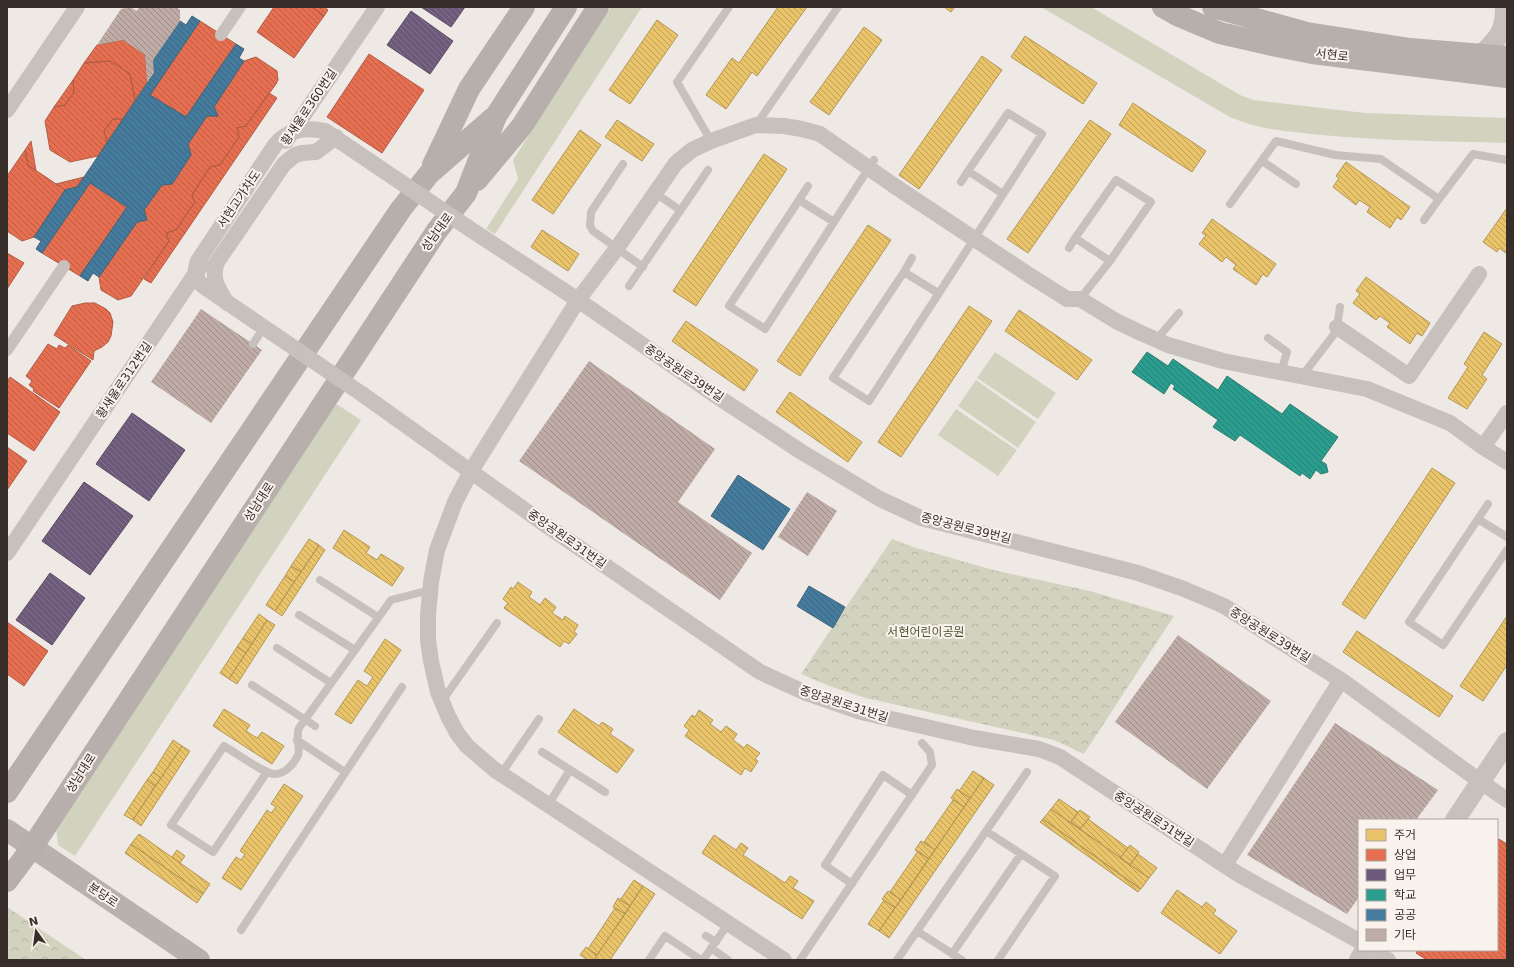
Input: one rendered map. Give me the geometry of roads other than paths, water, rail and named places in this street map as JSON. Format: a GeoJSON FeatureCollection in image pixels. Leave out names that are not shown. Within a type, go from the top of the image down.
{"type":"FeatureCollection","features":[{"type":"Feature","properties":{"kind":"main road"},"geometry":{"type":"LineString","coordinates":[[429,174],[469,89],[524,7]]}},
{"type":"Feature","properties":{"kind":"main road","name":"성남대로"},"geometry":{"type":"LineString","coordinates":[[7,881],[33,846],[432,238],[466,193],[496,116],[566,7]]}},
{"type":"Feature","properties":{"kind":"main road"},"geometry":{"type":"LineString","coordinates":[[466,193],[522,126],[598,7]]}},
{"type":"Feature","properties":{"kind":"main road","name":"서현로"},"geometry":{"type":"LineString","coordinates":[[1163,7],[1177,15],[1220,33],[1277,46],[1312,53],[1507,77]]}},
{"type":"Feature","properties":{"kind":"main road","name":"서현로"},"geometry":{"type":"LineString","coordinates":[[1213,7],[1307,33],[1410,49],[1507,57]]}},
{"type":"Feature","properties":{"kind":"main road","name":"성남대로"},"geometry":{"type":"LineString","coordinates":[[7,792],[401,210],[429,174],[496,116]]}},
{"type":"Feature","properties":{"kind":"main road","name":"분당로"},"geometry":{"type":"LineString","coordinates":[[7,830],[33,846],[199,960]]}},
{"type":"Feature","properties":{"kind":"street"},"geometry":{"type":"LineString","coordinates":[[7,110],[77,7]]}},
{"type":"Feature","properties":{"kind":"street"},"geometry":{"type":"LineString","coordinates":[[221,35],[240,7]]}},
{"type":"Feature","properties":{"kind":"street","name":"황새울로360번길"},"geometry":{"type":"LineString","coordinates":[[240,208],[377,7]]}},
{"type":"Feature","properties":{"kind":"street"},"geometry":{"type":"LineString","coordinates":[[1482,54],[1497,39],[1505,21],[1505,7]]}},
{"type":"Feature","properties":{"kind":"street"},"geometry":{"type":"LineString","coordinates":[[784,960],[501,774],[467,746],[457,733],[442,700],[431,661],[428,640],[430,590],[437,550],[455,502],[471,471],[578,300],[617,248],[676,163],[692,150],[711,141],[756,125],[784,126],[820,134],[871,164],[973,238],[1067,299],[1080,299],[1116,321],[1156,340],[1196,354],[1367,389],[1450,423],[1507,462]]}},
{"type":"Feature","properties":{"kind":"street","name":"서현고가차도"},"geometry":{"type":"LineString","coordinates":[[362,394],[199,283],[195,271],[198,261],[279,140],[292,132],[313,129],[325,131],[336,137],[470,229]]}},
{"type":"Feature","properties":{"kind":"street"},"geometry":{"type":"LineString","coordinates":[[227,303],[214,278],[217,262],[284,164],[295,155],[316,152],[336,137]]}},
{"type":"Feature","properties":{"kind":"street","name":"황새울로312번길"},"geometry":{"type":"LineString","coordinates":[[7,553],[240,208]]}},
{"type":"Feature","properties":{"kind":"street","name":"중앙공원로39번길"},"geometry":{"type":"LineString","coordinates":[[470,229],[578,300],[712,393],[800,451],[880,499],[921,518],[1138,573],[1184,589],[1224,606],[1341,680],[1480,782],[1507,800]]}},
{"type":"Feature","properties":{"kind":"street"},"geometry":{"type":"LineString","coordinates":[[7,350],[64,266]]}},
{"type":"Feature","properties":{"kind":"street"},"geometry":{"type":"LineString","coordinates":[[1337,327],[1409,376],[1479,274]]}},
{"type":"Feature","properties":{"kind":"street","name":"중앙공원로31번길"},"geometry":{"type":"LineString","coordinates":[[362,394],[543,523],[760,672],[806,693],[861,712],[974,738],[1039,749],[1060,757],[1238,874],[1358,940]]}},
{"type":"Feature","properties":{"kind":"street"},"geometry":{"type":"LineString","coordinates":[[1483,447],[1507,413]]}},
{"type":"Feature","properties":{"kind":"street"},"geometry":{"type":"LineString","coordinates":[[1225,865],[1341,680]]}},
{"type":"Feature","properties":{"kind":"street"},"geometry":{"type":"LineString","coordinates":[[1456,819],[1507,742]]}},
{"type":"Feature","properties":{"kind":"street"},"geometry":{"type":"LineString","coordinates":[[1359,960],[1364,951]]}},
{"type":"Feature","properties":{"kind":"street"},"geometry":{"type":"LineString","coordinates":[[1375,951],[1388,960]]}},
{"type":"Feature","properties":{"kind":"lane"},"geometry":{"type":"LineString","coordinates":[[711,141],[677,82],[729,7]]}},
{"type":"Feature","properties":{"kind":"lane"},"geometry":{"type":"LineString","coordinates":[[756,125],[838,7]]}},
{"type":"Feature","properties":{"kind":"lane"},"geometry":{"type":"LineString","coordinates":[[912,258],[833,378],[869,401],[973,238],[1042,134],[1008,113],[961,182]]}},
{"type":"Feature","properties":{"kind":"lane"},"geometry":{"type":"LineString","coordinates":[[1230,204],[1276,141],[1334,155],[1381,159],[1439,199]]}},
{"type":"Feature","properties":{"kind":"lane"},"geometry":{"type":"LineString","coordinates":[[1424,220],[1473,154],[1507,160]]}},
{"type":"Feature","properties":{"kind":"lane"},"geometry":{"type":"LineString","coordinates":[[1262,161],[1296,184]]}},
{"type":"Feature","properties":{"kind":"lane"},"geometry":{"type":"LineString","coordinates":[[623,164],[590,212],[590,226],[593,231],[643,266]]}},
{"type":"Feature","properties":{"kind":"lane"},"geometry":{"type":"LineString","coordinates":[[808,186],[729,306],[765,329],[871,164]]}},
{"type":"Feature","properties":{"kind":"lane"},"geometry":{"type":"LineString","coordinates":[[629,286],[708,170]]}},
{"type":"Feature","properties":{"kind":"lane"},"geometry":{"type":"LineString","coordinates":[[968,171],[1003,194]]}},
{"type":"Feature","properties":{"kind":"lane"},"geometry":{"type":"LineString","coordinates":[[1069,248],[1116,180],[1151,202],[1110,261],[1080,299]]}},
{"type":"Feature","properties":{"kind":"lane"},"geometry":{"type":"LineString","coordinates":[[655,193],[680,210]]}},
{"type":"Feature","properties":{"kind":"lane"},"geometry":{"type":"LineString","coordinates":[[799,200],[834,222]]}},
{"type":"Feature","properties":{"kind":"lane"},"geometry":{"type":"LineString","coordinates":[[1075,238],[1110,261]]}},
{"type":"Feature","properties":{"kind":"lane"},"geometry":{"type":"LineString","coordinates":[[904,272],[938,294]]}},
{"type":"Feature","properties":{"kind":"lane"},"geometry":{"type":"LineString","coordinates":[[1302,376],[1335,333],[1340,307]]}},
{"type":"Feature","properties":{"kind":"lane"},"geometry":{"type":"LineString","coordinates":[[1156,340],[1179,313]]}},
{"type":"Feature","properties":{"kind":"lane"},"geometry":{"type":"LineString","coordinates":[[253,344],[264,328]]}},
{"type":"Feature","properties":{"kind":"lane"},"geometry":{"type":"LineString","coordinates":[[1268,338],[1287,352],[1281,372]]}},
{"type":"Feature","properties":{"kind":"lane"},"geometry":{"type":"LineString","coordinates":[[1488,504],[1409,622],[1443,645],[1507,550]]}},
{"type":"Feature","properties":{"kind":"lane"},"geometry":{"type":"LineString","coordinates":[[1478,519],[1507,537]]}},
{"type":"Feature","properties":{"kind":"lane"},"geometry":{"type":"LineString","coordinates":[[320,580],[378,617]]}},
{"type":"Feature","properties":{"kind":"lane"},"geometry":{"type":"LineString","coordinates":[[267,772],[213,852],[172,825],[224,746],[267,772],[275,774],[283,772],[290,767],[298,755],[297,733],[305,719],[391,600],[430,590]]}},
{"type":"Feature","properties":{"kind":"lane"},"geometry":{"type":"LineString","coordinates":[[299,615],[355,650]]}},
{"type":"Feature","properties":{"kind":"lane"},"geometry":{"type":"LineString","coordinates":[[442,700],[497,623]]}},
{"type":"Feature","properties":{"kind":"lane"},"geometry":{"type":"LineString","coordinates":[[277,648],[331,683]]}},
{"type":"Feature","properties":{"kind":"lane"},"geometry":{"type":"LineString","coordinates":[[252,685],[315,726]]}},
{"type":"Feature","properties":{"kind":"lane"},"geometry":{"type":"LineString","coordinates":[[240,930],[402,687]]}},
{"type":"Feature","properties":{"kind":"lane"},"geometry":{"type":"LineString","coordinates":[[501,774],[539,719]]}},
{"type":"Feature","properties":{"kind":"lane"},"geometry":{"type":"LineString","coordinates":[[297,740],[345,772]]}},
{"type":"Feature","properties":{"kind":"lane"},"geometry":{"type":"LineString","coordinates":[[800,960],[932,765],[930,752],[922,743]]}},
{"type":"Feature","properties":{"kind":"lane"},"geometry":{"type":"LineString","coordinates":[[542,752],[605,792]]}},
{"type":"Feature","properties":{"kind":"lane"},"geometry":{"type":"LineString","coordinates":[[548,805],[570,770]]}},
{"type":"Feature","properties":{"kind":"lane"},"geometry":{"type":"LineString","coordinates":[[898,960],[986,831],[999,819],[1027,772]]}},
{"type":"Feature","properties":{"kind":"lane"},"geometry":{"type":"LineString","coordinates":[[852,884],[824,865],[883,775],[912,794]]}},
{"type":"Feature","properties":{"kind":"lane"},"geometry":{"type":"LineString","coordinates":[[986,831],[1055,876],[998,960]]}},
{"type":"Feature","properties":{"kind":"lane"},"geometry":{"type":"LineString","coordinates":[[952,954],[1021,854]]}},
{"type":"Feature","properties":{"kind":"lane"},"geometry":{"type":"LineString","coordinates":[[649,960],[665,936],[702,960],[728,924]]}},
{"type":"Feature","properties":{"kind":"lane"},"geometry":{"type":"LineString","coordinates":[[917,931],[962,960]]}},
{"type":"Feature","properties":{"kind":"lane"},"geometry":{"type":"LineString","coordinates":[[706,936],[728,960]]}},
{"type":"Feature","properties":{"kind":"park label","name":"서현어린이공원"},"geometry":{"type":"Point","coordinates":[926,632]}}]}
